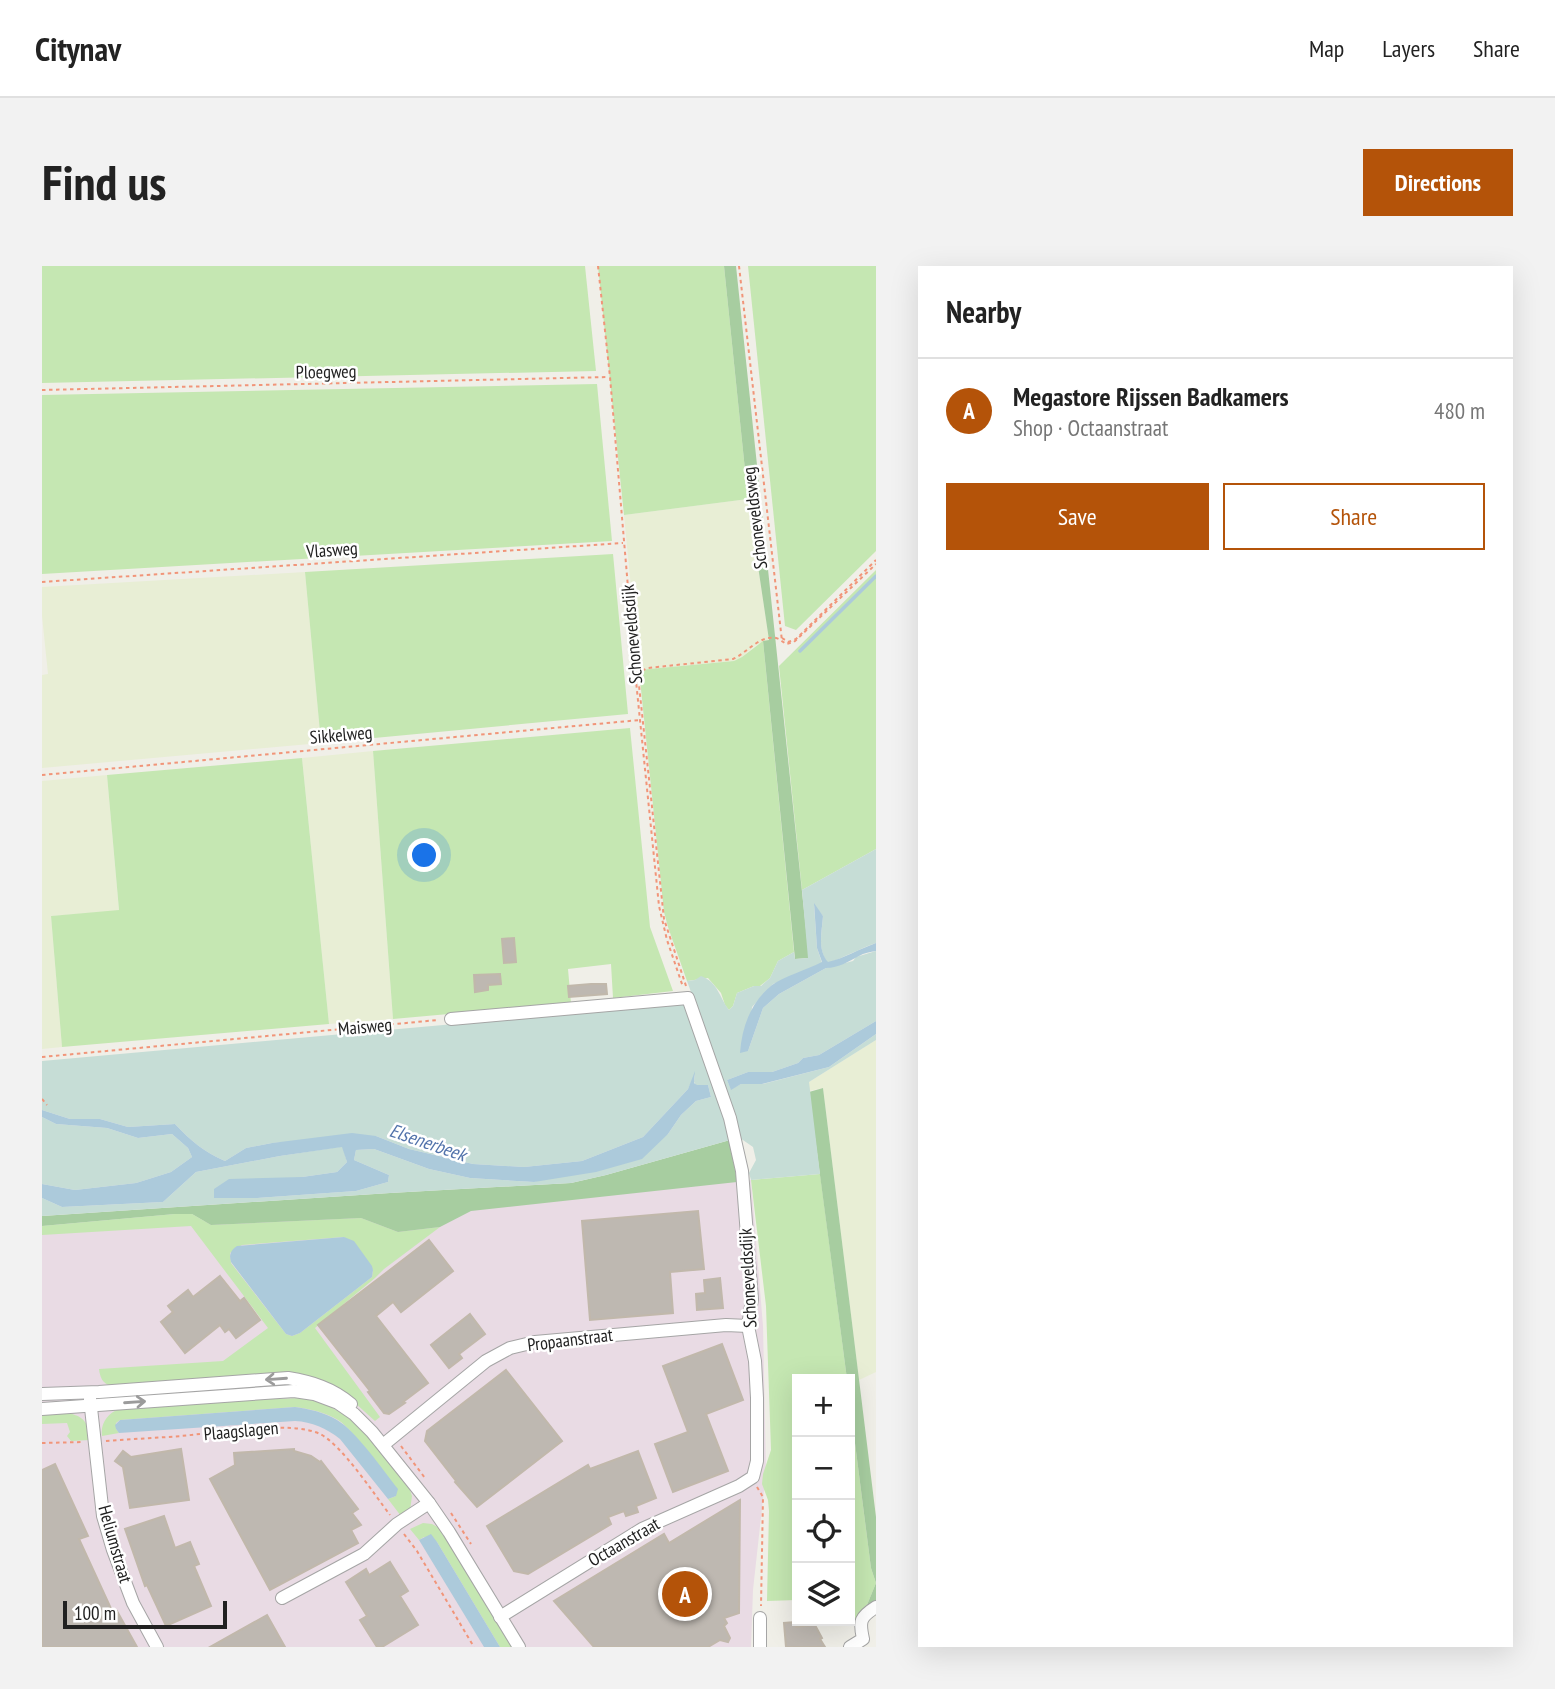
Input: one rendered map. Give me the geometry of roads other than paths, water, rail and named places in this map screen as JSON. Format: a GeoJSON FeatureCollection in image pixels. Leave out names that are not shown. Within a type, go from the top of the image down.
{"type":"FeatureCollection","features":[{"type":"Feature","properties":{"kind":"street","name":"Schoneveldsdijk"},"geometry":{"type":"LineString","coordinates":[[451,1019],[688,998],[730,1118],[742,1171],[752,1299],[748,1325],[755,1361],[757,1398],[757,1461],[753,1477]]}},
{"type":"Feature","properties":{"kind":"street","name":"Propaanstraat"},"geometry":{"type":"LineString","coordinates":[[383,1445],[486,1361],[510,1348],[535,1342],[748,1325]]}},
{"type":"Feature","properties":{"kind":"street"},"geometry":{"type":"LineString","coordinates":[[42,1409],[90,1399],[288,1378],[332,1389],[361,1413],[372,1432],[429,1503],[519,1647]]}},
{"type":"Feature","properties":{"kind":"street"},"geometry":{"type":"LineString","coordinates":[[42,1394],[90,1399]]}},
{"type":"Feature","properties":{"kind":"street","name":"Heliumstraat"},"geometry":{"type":"LineString","coordinates":[[90,1399],[103,1516],[133,1604],[157,1647]]}},
{"type":"Feature","properties":{"kind":"street","name":"Octaanstraat"},"geometry":{"type":"LineString","coordinates":[[500,1616],[642,1529],[739,1486],[753,1477]]}},
{"type":"Feature","properties":{"kind":"street"},"geometry":{"type":"LineString","coordinates":[[282,1598],[364,1554],[397,1524],[429,1503]]}},
{"type":"Feature","properties":{"kind":"street"},"geometry":{"type":"LineString","coordinates":[[850,1647],[866,1643],[860,1626],[866,1613],[876,1607]]}},
{"type":"Feature","properties":{"kind":"street"},"geometry":{"type":"LineString","coordinates":[[760,1618],[760,1647]]}},
{"type":"Feature","properties":{"kind":"waterway"},"geometry":{"type":"LineString","coordinates":[[800,651],[876,576]]}},
{"type":"Feature","properties":{"kind":"place","name":"Megastore Rijssen Badkamers"},"geometry":{"type":"Point","coordinates":[685,1594]}},
{"type":"Feature","properties":{"kind":"water label","name":"Elsenerbeek"},"geometry":{"type":"Point","coordinates":[428,1142]}}]}
